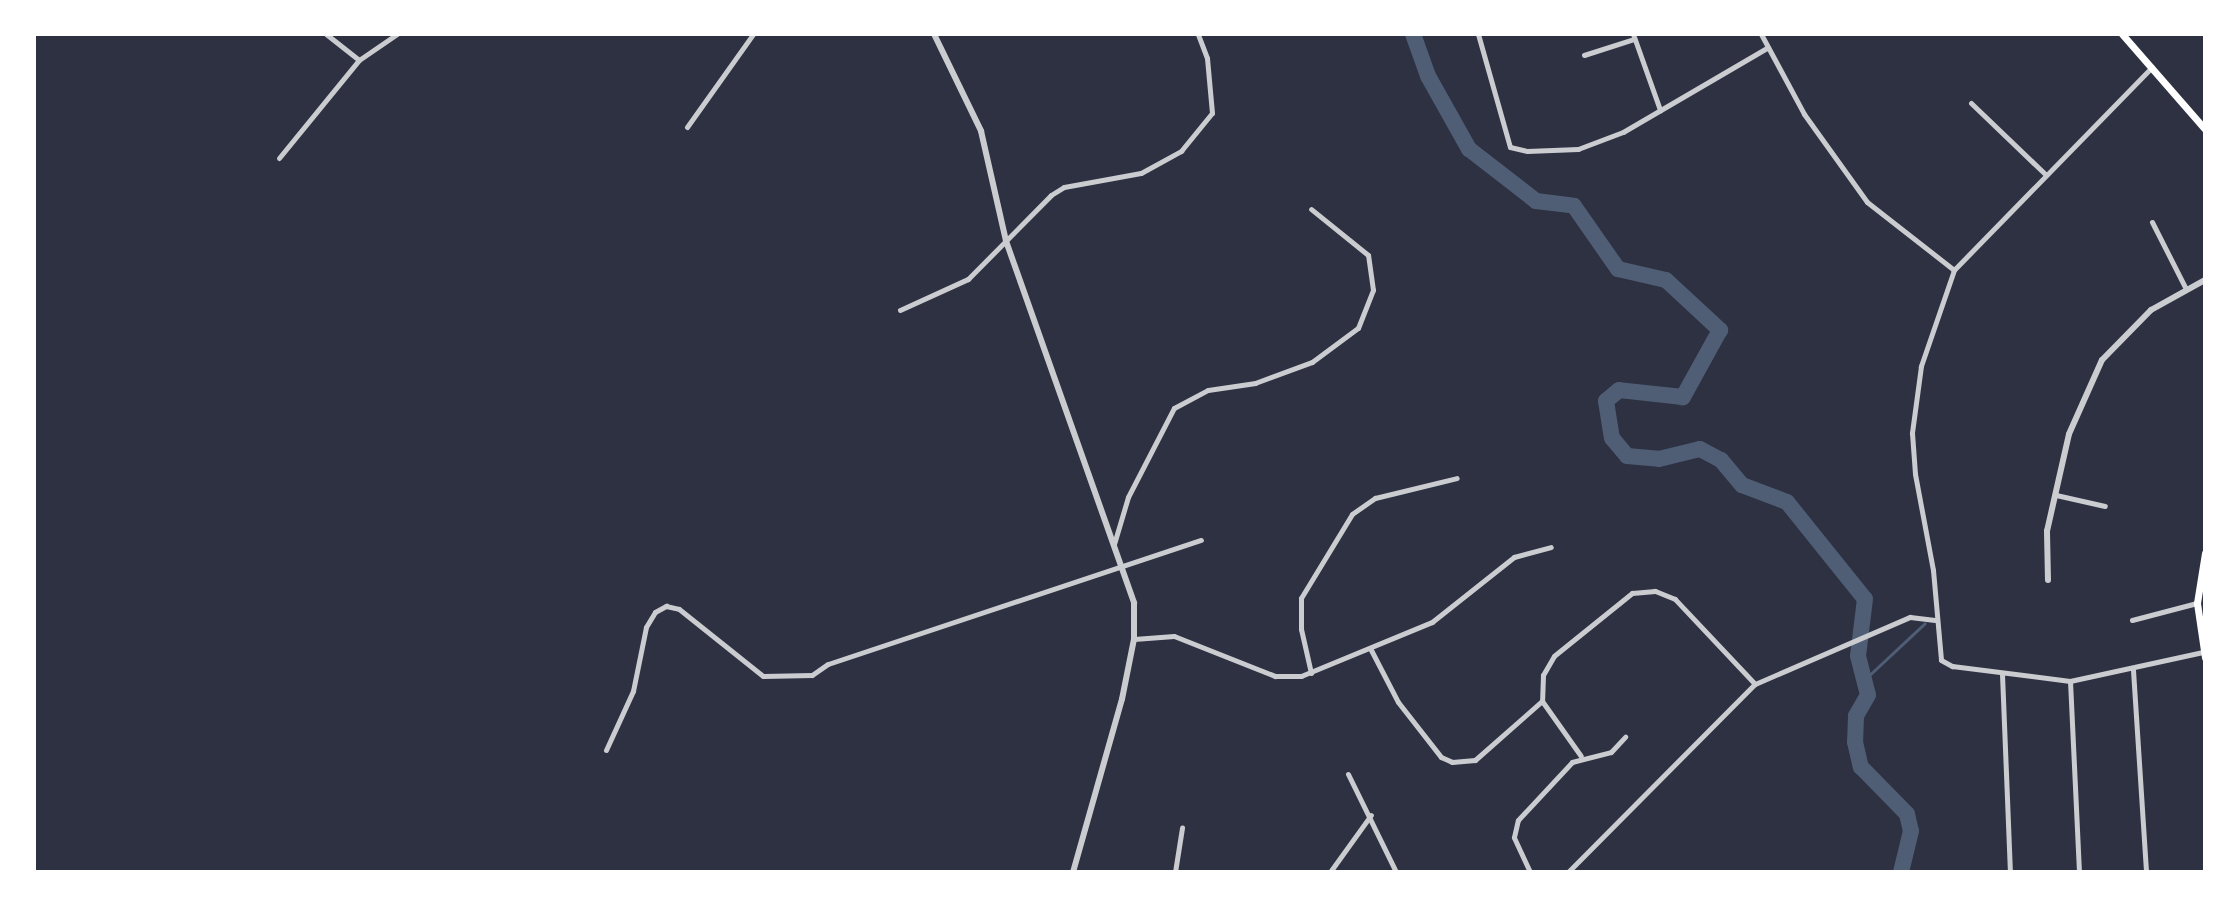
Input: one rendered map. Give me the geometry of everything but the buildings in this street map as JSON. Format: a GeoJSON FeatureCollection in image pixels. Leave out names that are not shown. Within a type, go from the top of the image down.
{"type":"FeatureCollection","features":[{"type":"Feature","properties":{"kind":"main road"},"geometry":{"type":"LineString","coordinates":[[2122,34],[2205,129]]}},
{"type":"Feature","properties":{"kind":"main road"},"geometry":{"type":"LineString","coordinates":[[2204,654],[2197,603],[2205,553]]}},
{"type":"Feature","properties":{"kind":"street"},"geometry":{"type":"LineString","coordinates":[[326,34],[359,60]]}},
{"type":"Feature","properties":{"kind":"street"},"geometry":{"type":"LineString","coordinates":[[279,158],[359,60],[397,34]]}},
{"type":"Feature","properties":{"kind":"street"},"geometry":{"type":"LineString","coordinates":[[687,127],[719,75],[753,34]]}},
{"type":"Feature","properties":{"kind":"street"},"geometry":{"type":"LineString","coordinates":[[934,34],[981,131],[1006,241],[1134,603],[1134,639],[1122,699],[1073,872]]}},
{"type":"Feature","properties":{"kind":"street"},"geometry":{"type":"LineString","coordinates":[[900,310],[968,279],[1064,187],[1141,173],[1195,137],[1212,113],[1207,58],[1198,34]]}},
{"type":"Feature","properties":{"kind":"street"},"geometry":{"type":"LineString","coordinates":[[1478,34],[1510,147],[1578,149],[1660,110],[1767,48]]}},
{"type":"Feature","properties":{"kind":"street"},"geometry":{"type":"LineString","coordinates":[[1761,34],[1804,114],[1867,202],[1954,270]]}},
{"type":"Feature","properties":{"kind":"street"},"geometry":{"type":"LineString","coordinates":[[1584,55],[1634,37],[1660,110]]}},
{"type":"Feature","properties":{"kind":"street"},"geometry":{"type":"LineString","coordinates":[[2153,66],[1954,270],[1921,366],[1912,433],[1933,570],[1935,620],[1941,660],[2002,674],[2070,681],[2204,654]]}},
{"type":"Feature","properties":{"kind":"street"},"geometry":{"type":"LineString","coordinates":[[1971,103],[2045,174]]}},
{"type":"Feature","properties":{"kind":"street"},"geometry":{"type":"LineString","coordinates":[[1114,544],[1128,497],[1174,408],[1208,390],[1255,383],[1312,362],[1358,328],[1373,290],[1368,255],[1311,209]]}},
{"type":"Feature","properties":{"kind":"street"},"geometry":{"type":"LineString","coordinates":[[2152,222],[2186,289]]}},
{"type":"Feature","properties":{"kind":"street"},"geometry":{"type":"LineString","coordinates":[[2048,580],[2047,531],[2069,434],[2102,360],[2151,310],[2205,280]]}},
{"type":"Feature","properties":{"kind":"street"},"geometry":{"type":"LineString","coordinates":[[1311,673],[1301,629],[1301,598],[1352,514],[1375,498],[1457,478]]}},
{"type":"Feature","properties":{"kind":"street"},"geometry":{"type":"LineString","coordinates":[[2056,495],[2105,506]]}},
{"type":"Feature","properties":{"kind":"street"},"geometry":{"type":"LineString","coordinates":[[606,750],[633,691],[646,627],[655,612],[666,606],[679,609],[763,676],[785,679],[812,675],[828,664],[1201,540]]}},
{"type":"Feature","properties":{"kind":"street"},"geometry":{"type":"LineString","coordinates":[[1134,639],[1174,636],[1275,676],[1311,673],[1432,622],[1526,550],[1551,547]]}},
{"type":"Feature","properties":{"kind":"street"},"geometry":{"type":"LineString","coordinates":[[1581,756],[1542,701],[1543,675],[1554,656],[1632,593],[1644,590],[1666,594],[1690,612],[1755,684]]}},
{"type":"Feature","properties":{"kind":"street"},"geometry":{"type":"LineString","coordinates":[[2132,620],[2197,603]]}},
{"type":"Feature","properties":{"kind":"street"},"geometry":{"type":"LineString","coordinates":[[1568,872],[1755,684],[1812,664],[1851,642],[1920,614],[1935,620]]}},
{"type":"Feature","properties":{"kind":"street"},"geometry":{"type":"LineString","coordinates":[[1370,648],[1398,702],[1441,757],[1452,762],[1475,760],[1542,701]]}},
{"type":"Feature","properties":{"kind":"street"},"geometry":{"type":"LineString","coordinates":[[2133,670],[2146,872]]}},
{"type":"Feature","properties":{"kind":"street"},"geometry":{"type":"LineString","coordinates":[[2002,674],[2010,872]]}},
{"type":"Feature","properties":{"kind":"street"},"geometry":{"type":"LineString","coordinates":[[2070,681],[2079,872]]}},
{"type":"Feature","properties":{"kind":"street"},"geometry":{"type":"LineString","coordinates":[[1530,872],[1514,837],[1518,820],[1581,756],[1611,752],[1625,737]]}},
{"type":"Feature","properties":{"kind":"street"},"geometry":{"type":"LineString","coordinates":[[1348,774],[1371,815],[1396,872]]}},
{"type":"Feature","properties":{"kind":"street"},"geometry":{"type":"LineString","coordinates":[[1330,872],[1371,815]]}},
{"type":"Feature","properties":{"kind":"street"},"geometry":{"type":"LineString","coordinates":[[1175,872],[1182,828]]}},
{"type":"Feature","properties":{"kind":"waterway"},"geometry":{"type":"LineString","coordinates":[[1413,34],[1428,76],[1469,149],[1536,201],[1574,206],[1618,269],[1666,280],[1720,330],[1683,397],[1619,390],[1606,401],[1612,438],[1627,456],[1659,459],[1700,449],[1721,460],[1742,485],[1787,502],[1865,599],[1858,656],[1868,695],[1856,716],[1855,742],[1861,767],[1907,814],[1911,831],[1901,872]]}},
{"type":"Feature","properties":{"kind":"waterway"},"geometry":{"type":"LineString","coordinates":[[1864,680],[1925,623]]}}]}
